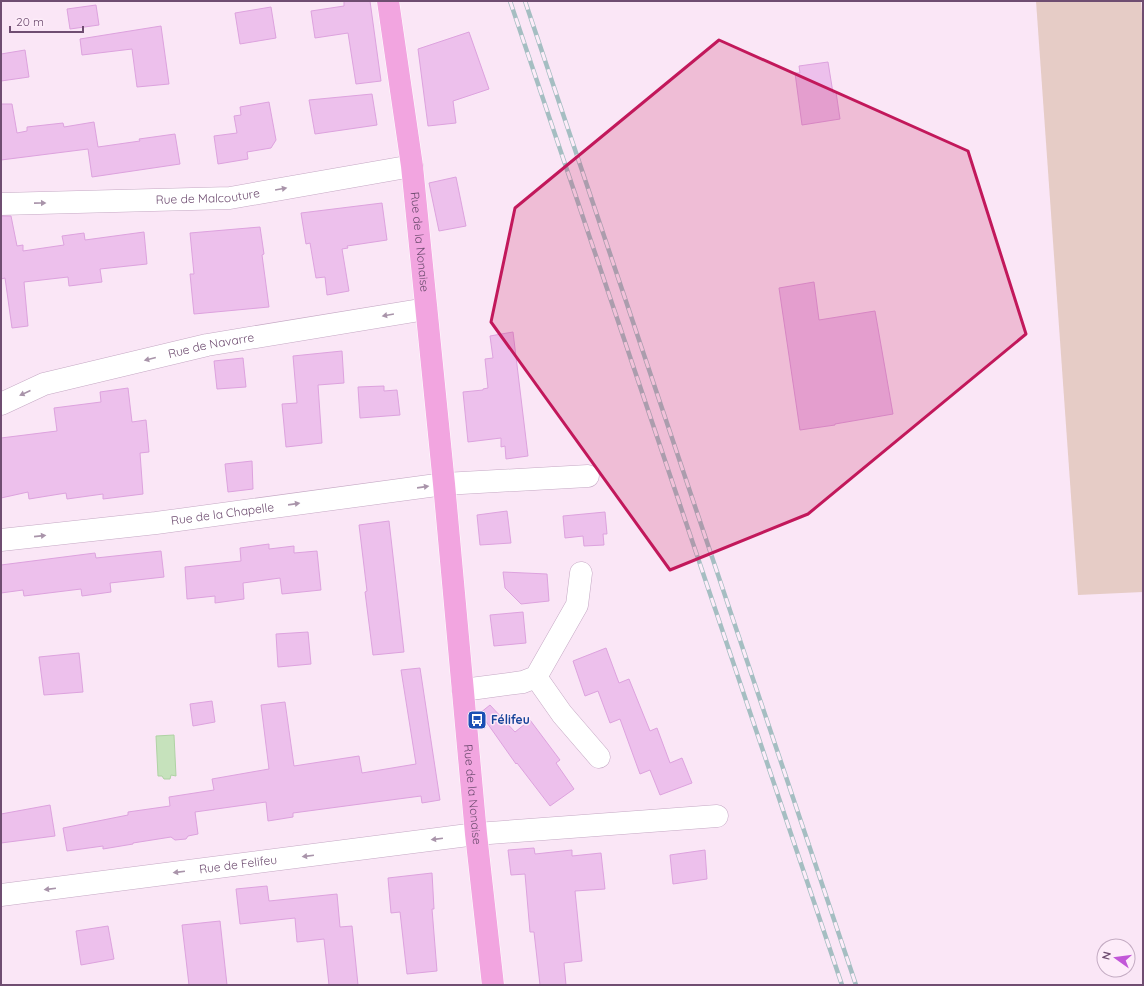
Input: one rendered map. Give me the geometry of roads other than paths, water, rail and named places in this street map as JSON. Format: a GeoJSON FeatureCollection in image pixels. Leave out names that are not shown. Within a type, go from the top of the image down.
{"type":"FeatureCollection","features":[{"type":"Feature","properties":{"kind":"main road","name":"Rue de la Nonaise"},"geometry":{"type":"LineString","coordinates":[[388,1],[412,166],[444,484],[476,834],[493,985]]}},
{"type":"Feature","properties":{"kind":"street","name":"Rue de Malcouture"},"geometry":{"type":"LineString","coordinates":[[1,204],[230,198],[412,166]]}},
{"type":"Feature","properties":{"kind":"street","name":"Rue de Navarre"},"geometry":{"type":"LineString","coordinates":[[1,404],[44,384],[207,345],[426,309]]}},
{"type":"Feature","properties":{"kind":"street"},"geometry":{"type":"LineString","coordinates":[[444,484],[588,476]]}},
{"type":"Feature","properties":{"kind":"street","name":"Rue de la Chapelle"},"geometry":{"type":"LineString","coordinates":[[1,540],[156,523],[444,484]]}},
{"type":"Feature","properties":{"kind":"street"},"geometry":{"type":"LineString","coordinates":[[462,690],[523,682],[536,677],[576,605],[581,573]]}},
{"type":"Feature","properties":{"kind":"street"},"geometry":{"type":"LineString","coordinates":[[536,677],[562,714],[599,757]]}},
{"type":"Feature","properties":{"kind":"street","name":"Rue de Felifeu"},"geometry":{"type":"LineString","coordinates":[[1,895],[476,834],[717,816]]}},
{"type":"Feature","properties":{"kind":"railway"},"geometry":{"type":"LineString","coordinates":[[510,1],[842,985]]}},
{"type":"Feature","properties":{"kind":"railway"},"geometry":{"type":"LineString","coordinates":[[525,1],[856,985]]}},
{"type":"Feature","properties":{"kind":"place","name":"Félifeu"},"geometry":{"type":"Point","coordinates":[477,720]}}]}
